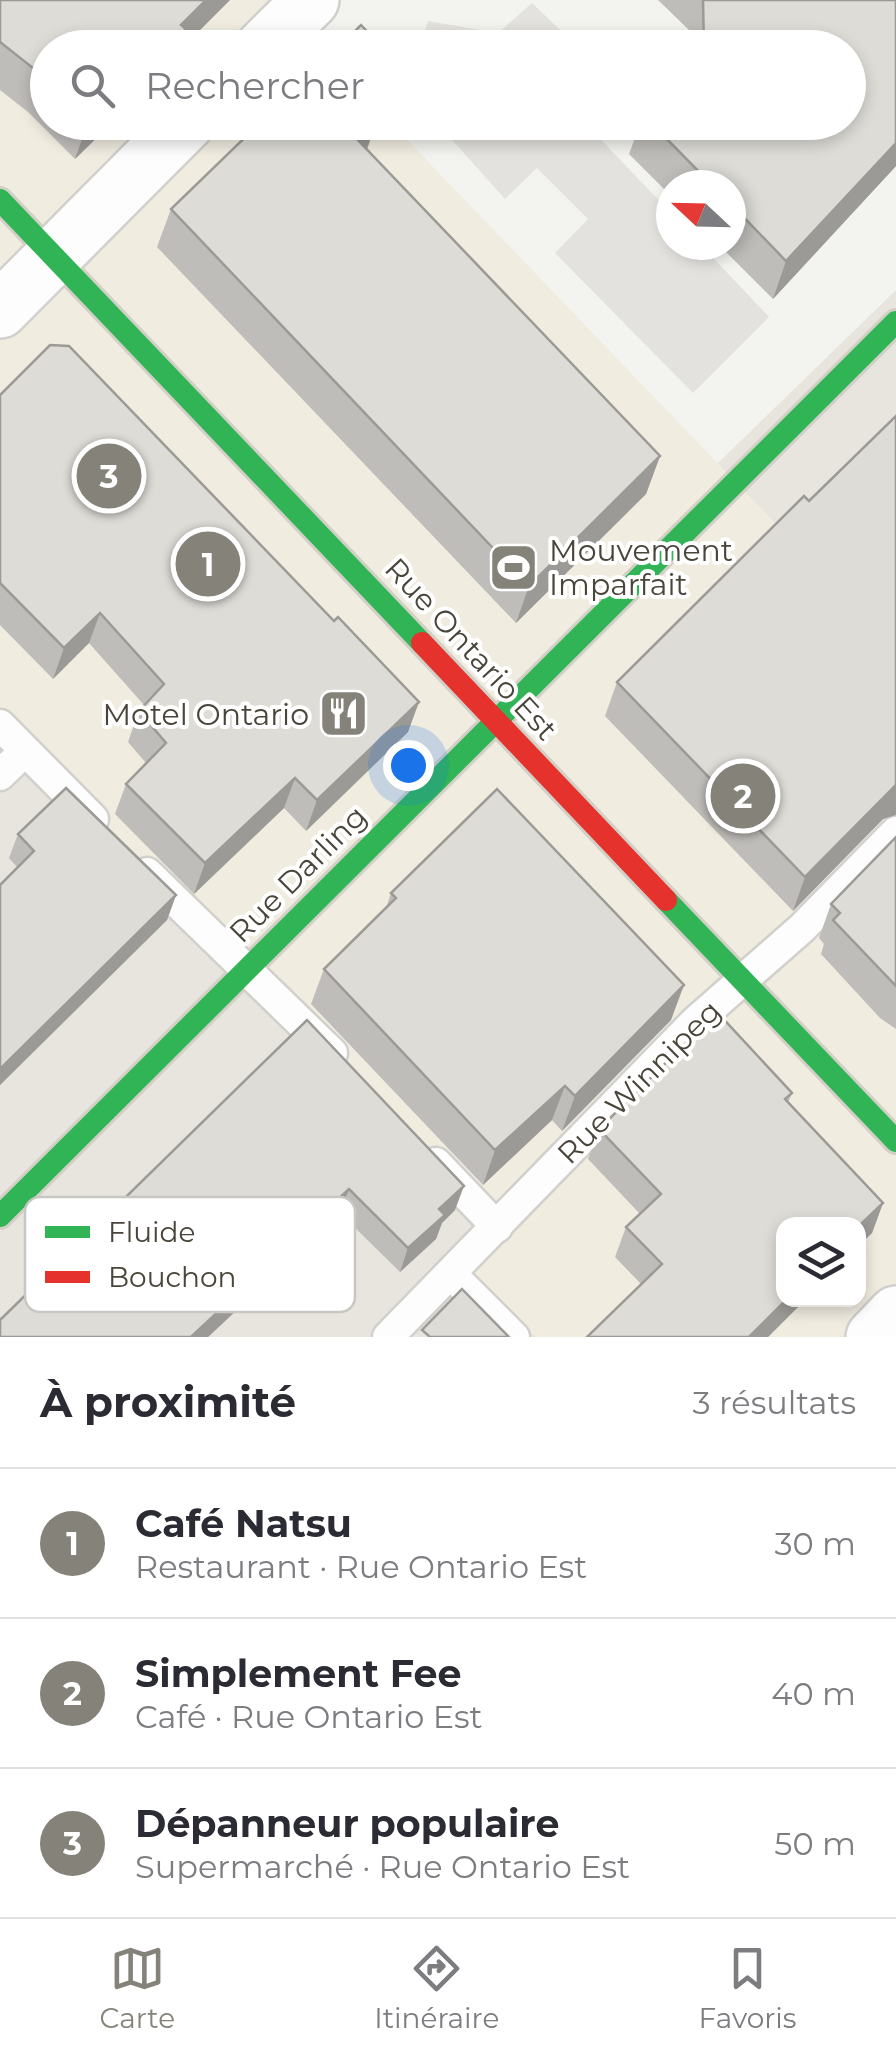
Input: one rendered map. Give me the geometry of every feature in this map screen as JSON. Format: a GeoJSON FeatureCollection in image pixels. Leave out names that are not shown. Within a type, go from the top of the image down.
{"type":"FeatureCollection","features":[{"type":"Feature","properties":{"kind":"main road","name":"Rue Ontario Est"},"geometry":{"type":"LineString","coordinates":[[0,200],[896,1141]]}},
{"type":"Feature","properties":{"kind":"main road","name":"Rue Darling"},"geometry":{"type":"LineString","coordinates":[[0,1216],[896,322]]}},
{"type":"Feature","properties":{"kind":"street"},"geometry":{"type":"LineString","coordinates":[[281,30],[311,0]]}},
{"type":"Feature","properties":{"kind":"street"},"geometry":{"type":"LineString","coordinates":[[0,310],[169,140]]}},
{"type":"Feature","properties":{"kind":"street"},"geometry":{"type":"LineString","coordinates":[[874,1337],[896,1314]]}},
{"type":"Feature","properties":{"kind":"lane"},"geometry":{"type":"LineString","coordinates":[[0,726],[244,971],[289,1008],[354,1077]]}},
{"type":"Feature","properties":{"kind":"lane"},"geometry":{"type":"LineString","coordinates":[[0,775],[25,751]]}},
{"type":"Feature","properties":{"kind":"lane","name":"Rue Winnipeg"},"geometry":{"type":"LineString","coordinates":[[388,1337],[695,1022],[896,832]]}},
{"type":"Feature","properties":{"kind":"lane"},"geometry":{"type":"LineString","coordinates":[[419,1145],[497,1227]]}},
{"type":"Feature","properties":{"kind":"lane"},"geometry":{"type":"LineString","coordinates":[[451,1274],[514,1337]]}},
{"type":"Feature","properties":{"kind":"shaded area"},"geometry":{"type":"Polygon","coordinates":[[[0,0],[273,0],[303,30],[30,30],[30,140],[407,140],[896,649],[896,1337],[536,1337],[458,1255],[487,1226],[0,726],[0,0]]]}},
{"type":"Feature","properties":{"kind":"shaded area"},"geometry":{"type":"Polygon","coordinates":[[[532,3],[560,30],[501,30],[532,3]]]}},
{"type":"Feature","properties":{"kind":"shaded area"},"geometry":{"type":"Polygon","coordinates":[[[428,21],[480,30],[425,30],[428,21]]]}},
{"type":"Feature","properties":{"kind":"shaded area"},"geometry":{"type":"Polygon","coordinates":[[[452,140],[601,140],[656,197],[656,260],[715,260],[769,317],[693,393],[555,253],[588,219],[537,168],[505,199],[452,140]]]}},
{"type":"Feature","properties":{"kind":"shaded area"},"geometry":{"type":"Polygon","coordinates":[[[896,290],[896,649],[716,465],[896,290]]]}},
{"type":"Feature","properties":{"kind":"shaded area"},"geometry":{"type":"Polygon","coordinates":[[[0,726],[487,1225],[458,1255],[536,1337],[0,1337],[0,726]]]}},
{"type":"Feature","properties":{"kind":"building"},"geometry":{"type":"Polygon","coordinates":[[[0,0],[206,0],[181,25],[185,30],[30,30],[30,66],[0,42],[0,0]]]}},
{"type":"Feature","properties":{"kind":"building"},"geometry":{"type":"Polygon","coordinates":[[[703,0],[896,0],[896,143],[786,261],[746,220],[746,170],[697,170],[668,140],[866,140],[866,30],[704,30],[703,0]]]}},
{"type":"Feature","properties":{"kind":"building"},"geometry":{"type":"Polygon","coordinates":[[[242,140],[358,140],[660,456],[529,586],[171,209],[242,140]]]}},
{"type":"Feature","properties":{"kind":"building"},"geometry":{"type":"Polygon","coordinates":[[[50,345],[69,346],[334,621],[338,617],[419,702],[317,800],[295,778],[205,863],[126,784],[166,743],[139,711],[164,684],[100,613],[64,648],[0,583],[0,395],[50,345]]]}},
{"type":"Feature","properties":{"kind":"building"},"geometry":{"type":"Polygon","coordinates":[[[896,416],[896,785],[805,877],[617,682],[804,496],[809,501],[896,416]]]}},
{"type":"Feature","properties":{"kind":"building"},"geometry":{"type":"Polygon","coordinates":[[[66,788],[176,895],[0,1069],[0,885],[34,851],[18,834],[66,788]]]}},
{"type":"Feature","properties":{"kind":"building"},"geometry":{"type":"Polygon","coordinates":[[[497,789],[684,985],[575,1096],[565,1086],[495,1150],[324,969],[396,898],[391,893],[497,789]]]}},
{"type":"Feature","properties":{"kind":"building"},"geometry":{"type":"Polygon","coordinates":[[[896,837],[896,986],[833,920],[840,913],[831,904],[896,837]]]}},
{"type":"Feature","properties":{"kind":"building"},"geometry":{"type":"Polygon","coordinates":[[[717,1012],[792,1093],[785,1099],[883,1203],[866,1219],[776,1217],[779,1307],[749,1337],[587,1337],[662,1264],[626,1227],[661,1194],[599,1129],[717,1012]]]}},
{"type":"Feature","properties":{"kind":"building"},"geometry":{"type":"Polygon","coordinates":[[[307,1020],[464,1186],[439,1209],[445,1215],[408,1248],[349,1189],[340,1197],[126,1197],[307,1020]]]}},
{"type":"Feature","properties":{"kind":"building"},"geometry":{"type":"Polygon","coordinates":[[[462,1289],[509,1337],[430,1337],[422,1330],[462,1289]]]}},
{"type":"Feature","properties":{"kind":"building"},"geometry":{"type":"Polygon","coordinates":[[[25,1296],[25,1312],[218,1312],[191,1337],[0,1337],[0,1320],[25,1296]]]}},
{"type":"Feature","properties":{"kind":"traffic: fast"},"geometry":{"type":"LineString","coordinates":[[0,200],[422,643]]}},
{"type":"Feature","properties":{"kind":"traffic: fast"},"geometry":{"type":"LineString","coordinates":[[0,1216],[896,322]]}},
{"type":"Feature","properties":{"kind":"traffic: fast"},"geometry":{"type":"LineString","coordinates":[[666,900],[896,1141]]}},
{"type":"Feature","properties":{"kind":"traffic: jam"},"geometry":{"type":"LineString","coordinates":[[422,643],[666,900]]}},
{"type":"Feature","properties":{"kind":"place","name":"Dépanneur populaire"},"geometry":{"type":"Point","coordinates":[109,476]}},
{"type":"Feature","properties":{"kind":"place","name":"Café Natsu"},"geometry":{"type":"Point","coordinates":[208,564]}},
{"type":"Feature","properties":{"kind":"place","name":"Mouvement Imparfait"},"geometry":{"type":"Point","coordinates":[514,567]}},
{"type":"Feature","properties":{"kind":"place","name":"Motel Ontario"},"geometry":{"type":"Point","coordinates":[344,714]}},
{"type":"Feature","properties":{"kind":"place","name":"Simplement Fee"},"geometry":{"type":"Point","coordinates":[743,796]}}]}
